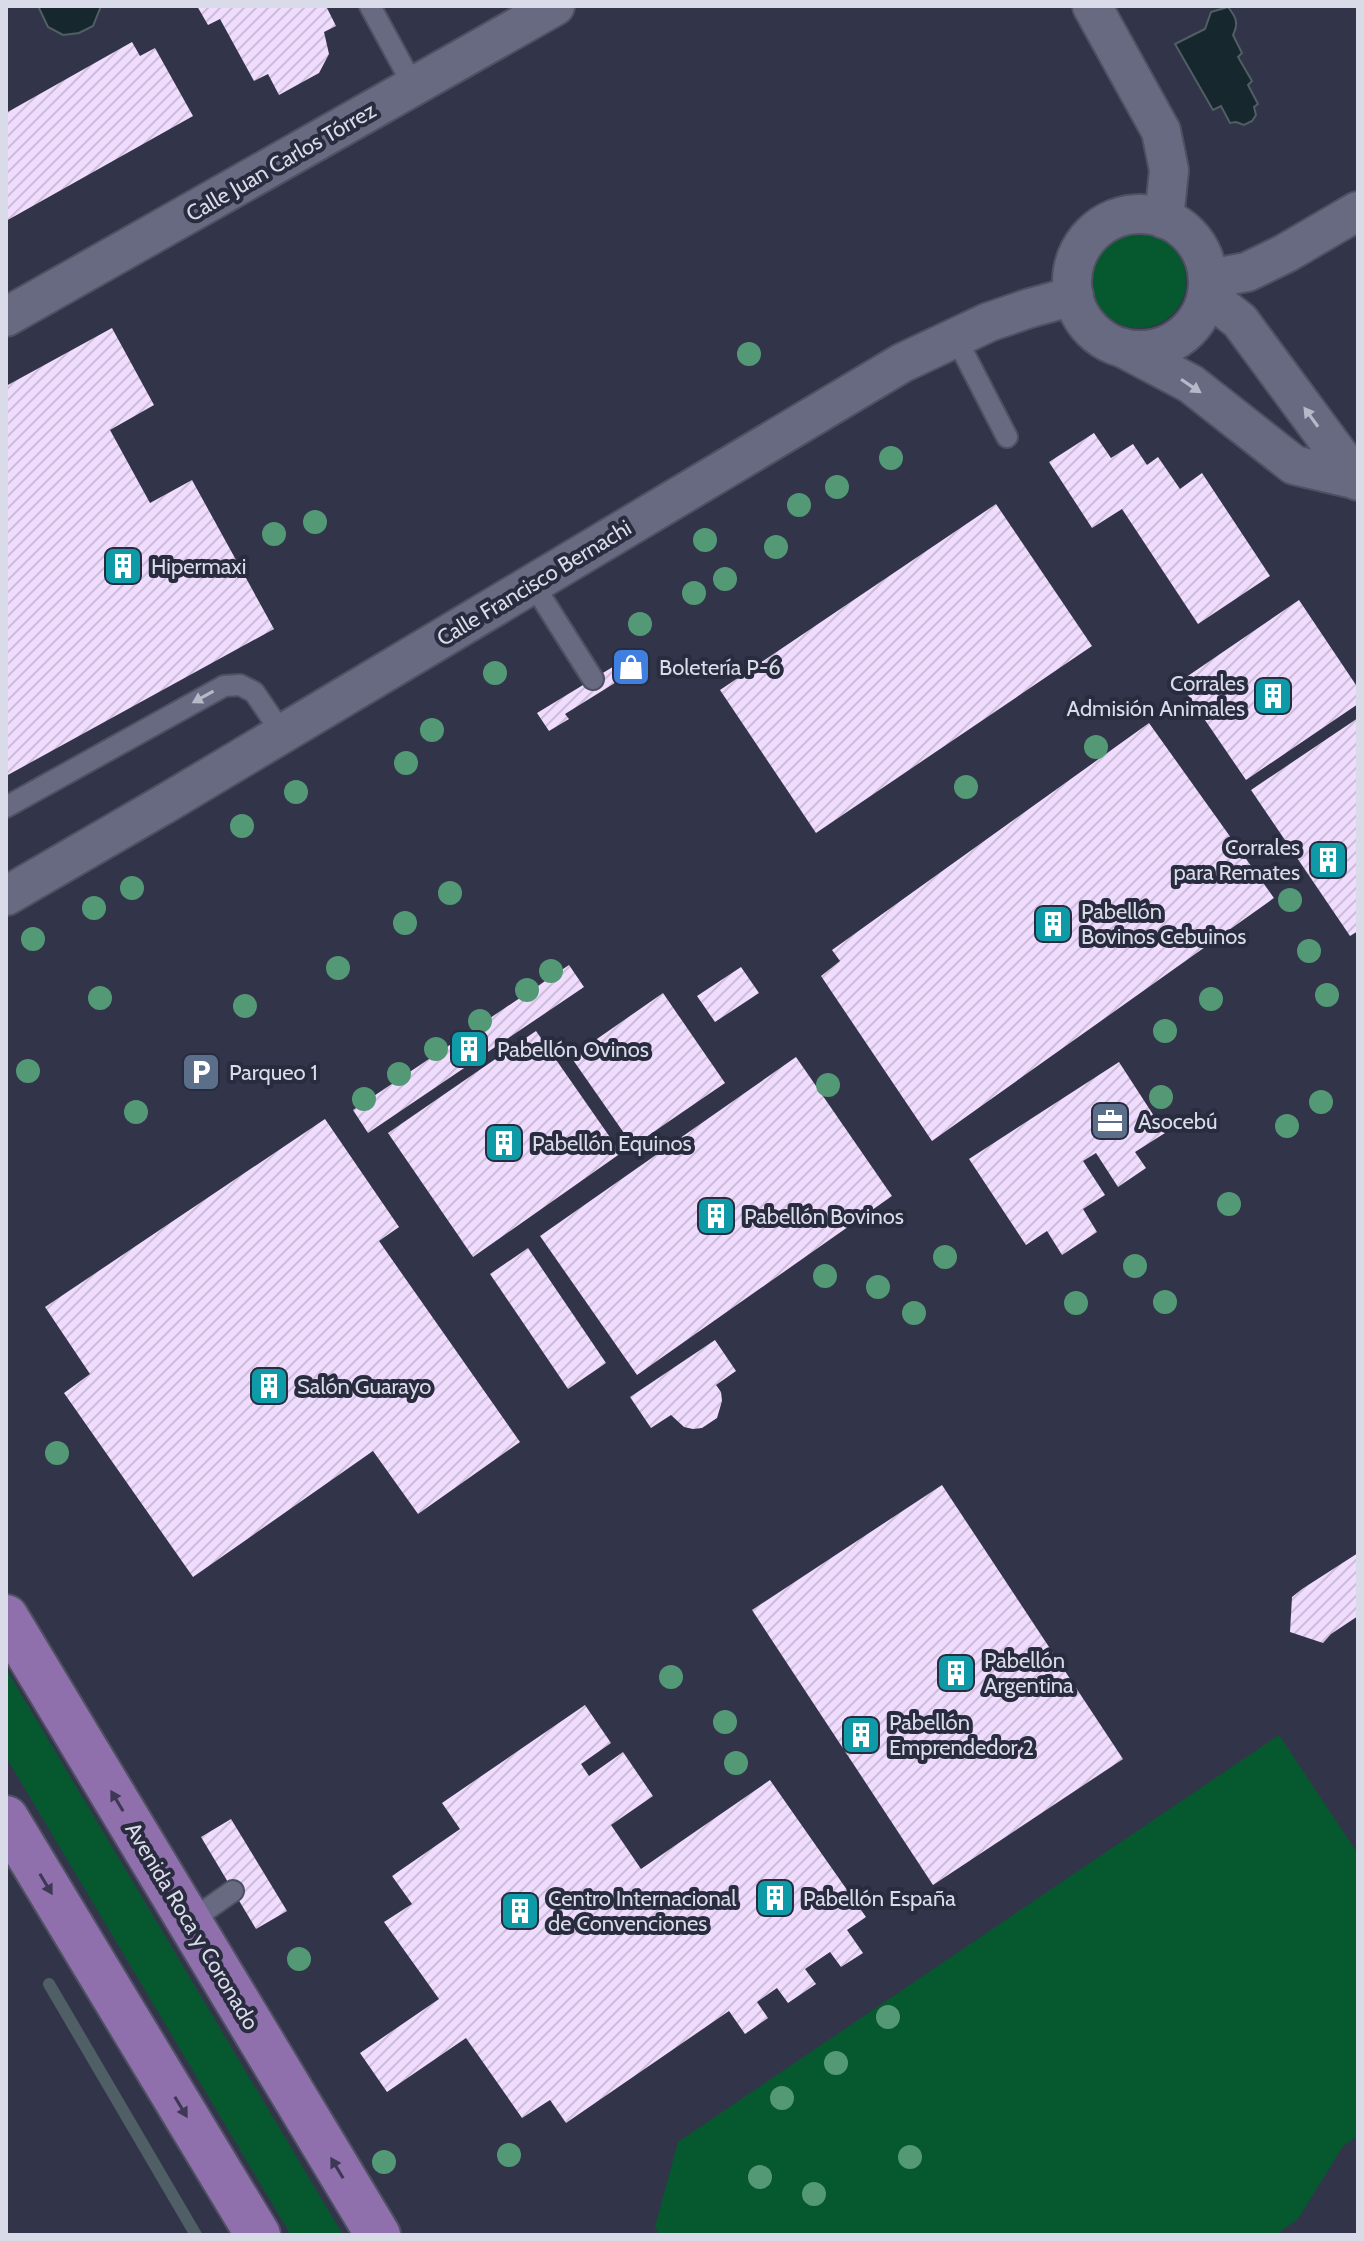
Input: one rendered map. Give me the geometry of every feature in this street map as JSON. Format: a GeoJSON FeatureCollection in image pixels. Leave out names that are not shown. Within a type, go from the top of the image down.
{"type":"FeatureCollection","features":[{"type":"Feature","properties":{"kind":"main road","name":"Avenida Roca y Coronado"},"geometry":{"type":"LineString","coordinates":[[6,1617],[378,2235]]}},
{"type":"Feature","properties":{"kind":"main road"},"geometry":{"type":"LineString","coordinates":[[6,1818],[258,2235]]}},
{"type":"Feature","properties":{"kind":"street","name":"Calle Juan Carlos Tórrez"},"geometry":{"type":"LineString","coordinates":[[6,317],[555,6]]}},
{"type":"Feature","properties":{"kind":"street"},"geometry":{"type":"LineString","coordinates":[[1092,6],[1161,131],[1169,170],[1164,219]]}},
{"type":"Feature","properties":{"kind":"street"},"geometry":{"type":"LineString","coordinates":[[1207,287],[1286,253],[1358,211]]}},
{"type":"Feature","properties":{"kind":"street"},"geometry":{"type":"LineString","coordinates":[[1123,348],[1139,350],[1170,343],[1194,324],[1202,310],[1207,287],[1205,264],[1199,249],[1190,236],[1164,219],[1132,214],[1102,225],[1090,236],[1078,257],[1072,280],[1074,296],[1087,323],[1109,343],[1191,384],[1294,465],[1358,480]]}},
{"type":"Feature","properties":{"kind":"street"},"geometry":{"type":"LineString","coordinates":[[1207,287],[1240,321],[1358,480]]}},
{"type":"Feature","properties":{"kind":"street","name":"Calle Francisco Bernachi"},"geometry":{"type":"LineString","coordinates":[[6,896],[902,363],[989,322],[1074,296]]}},
{"type":"Feature","properties":{"kind":"lane"},"geometry":{"type":"LineString","coordinates":[[370,6],[414,87]]}},
{"type":"Feature","properties":{"kind":"lane"},"geometry":{"type":"LineString","coordinates":[[956,338],[1007,437]]}},
{"type":"Feature","properties":{"kind":"lane"},"geometry":{"type":"LineString","coordinates":[[533,584],[593,679]]}},
{"type":"Feature","properties":{"kind":"lane"},"geometry":{"type":"LineString","coordinates":[[6,807],[224,686],[240,685],[254,692],[282,733]]}},
{"type":"Feature","properties":{"kind":"lane"},"geometry":{"type":"LineString","coordinates":[[189,1922],[233,1891]]}},
{"type":"Feature","properties":{"kind":"green space"},"geometry":{"type":"Polygon","coordinates":[[[1139,234],[1157,237],[1172,248],[1183,263],[1186,281],[1183,299],[1172,314],[1157,325],[1139,328],[1121,325],[1106,314],[1095,299],[1092,281],[1095,263],[1106,248],[1121,237],[1139,234]]]}},
{"type":"Feature","properties":{"kind":"green space"},"geometry":{"type":"Polygon","coordinates":[[[6,1669],[343,2235],[291,2235],[6,1757],[6,1669]]]}},
{"type":"Feature","properties":{"kind":"green space"},"geometry":{"type":"Polygon","coordinates":[[[1279,1735],[1358,1854],[1358,2136],[1343,2146],[1298,2219],[1275,2235],[660,2235],[655,2227],[678,2142],[1279,1735]]]}},
{"type":"Feature","properties":{"kind":"shaded area"},"geometry":{"type":"Polygon","coordinates":[[[38,6],[101,6],[93,26],[79,33],[63,35],[48,27],[38,6]]]}},
{"type":"Feature","properties":{"kind":"shaded area"},"geometry":{"type":"Polygon","coordinates":[[[1228,7],[1236,20],[1233,35],[1242,53],[1238,57],[1252,81],[1248,85],[1258,104],[1254,107],[1256,115],[1252,121],[1244,125],[1230,123],[1221,106],[1213,110],[1175,44],[1205,29],[1211,12],[1228,7]]]}},
{"type":"Feature","properties":{"kind":"building"},"geometry":{"type":"Polygon","coordinates":[[[197,6],[326,6],[336,26],[324,32],[329,54],[319,73],[279,95],[268,74],[254,81],[220,19],[208,25],[197,6]]]}},
{"type":"Feature","properties":{"kind":"building"},"geometry":{"type":"Polygon","coordinates":[[[132,42],[140,56],[155,48],[193,116],[6,221],[6,113],[132,42]]]}},
{"type":"Feature","properties":{"kind":"building","name":"Hipermaxi"},"geometry":{"type":"Polygon","coordinates":[[[112,328],[154,405],[110,430],[150,503],[192,480],[274,629],[6,776],[6,386],[112,328]]]}},
{"type":"Feature","properties":{"kind":"building"},"geometry":{"type":"Polygon","coordinates":[[[1094,433],[1111,458],[1133,444],[1147,465],[1158,457],[1180,489],[1202,473],[1270,576],[1198,624],[1122,509],[1092,528],[1049,462],[1094,433]]]}},
{"type":"Feature","properties":{"kind":"building"},"geometry":{"type":"Polygon","coordinates":[[[996,504],[1092,646],[816,833],[720,690],[996,504]]]}},
{"type":"Feature","properties":{"kind":"building","name":"Corrales Admisión Animales"},"geometry":{"type":"Polygon","coordinates":[[[1299,600],[1358,688],[1358,704],[1246,780],[1179,682],[1299,600]]]}},
{"type":"Feature","properties":{"kind":"building"},"geometry":{"type":"Polygon","coordinates":[[[639,651],[649,668],[621,685],[618,681],[565,714],[569,719],[549,731],[537,713],[639,651]]]}},
{"type":"Feature","properties":{"kind":"building","name":"Corrales para Remates"},"geometry":{"type":"Polygon","coordinates":[[[1358,718],[1358,931],[1350,936],[1251,790],[1358,718]]]}},
{"type":"Feature","properties":{"kind":"building","name":"Pabellón Bovinos Cebuinos"},"geometry":{"type":"Polygon","coordinates":[[[1149,723],[1274,898],[932,1141],[821,976],[840,961],[832,950],[1149,723]]]}},
{"type":"Feature","properties":{"kind":"building","name":"Pabellón Ovinos"},"geometry":{"type":"Polygon","coordinates":[[[569,965],[584,987],[368,1133],[353,1110],[569,965]]]}},
{"type":"Feature","properties":{"kind":"building"},"geometry":{"type":"Polygon","coordinates":[[[741,967],[759,993],[715,1022],[697,996],[741,967]]]}},
{"type":"Feature","properties":{"kind":"building","name":"Pabellón Equinos"},"geometry":{"type":"Polygon","coordinates":[[[663,993],[725,1083],[633,1146],[571,1057],[663,993]]]}},
{"type":"Feature","properties":{"kind":"building","name":"Pabellón Equinos"},"geometry":{"type":"Polygon","coordinates":[[[536,1031],[621,1153],[473,1257],[388,1133],[536,1031]]]}},
{"type":"Feature","properties":{"kind":"building","name":"Pabellón Bovinos"},"geometry":{"type":"Polygon","coordinates":[[[796,1057],[892,1196],[637,1375],[540,1236],[796,1057]]]}},
{"type":"Feature","properties":{"kind":"building"},"geometry":{"type":"Polygon","coordinates":[[[1119,1062],[1165,1133],[1135,1152],[1146,1168],[1118,1187],[1096,1153],[1083,1161],[1105,1195],[1083,1209],[1097,1232],[1062,1255],[1047,1231],[1026,1245],[969,1159],[1119,1062]]]}},
{"type":"Feature","properties":{"kind":"building","name":"Salón Guarayo"},"geometry":{"type":"Polygon","coordinates":[[[325,1119],[399,1227],[379,1241],[520,1442],[418,1514],[373,1451],[193,1577],[64,1393],[90,1374],[45,1307],[325,1119]]]}},
{"type":"Feature","properties":{"kind":"building"},"geometry":{"type":"Polygon","coordinates":[[[528,1248],[606,1363],[568,1389],[490,1274],[528,1248]]]}},
{"type":"Feature","properties":{"kind":"building"},"geometry":{"type":"Polygon","coordinates":[[[715,1340],[736,1371],[716,1385],[722,1401],[717,1418],[702,1428],[693,1429],[684,1427],[671,1415],[651,1428],[630,1397],[715,1340]]]}},
{"type":"Feature","properties":{"kind":"building","name":"Pabellón Argentina"},"geometry":{"type":"Polygon","coordinates":[[[942,1485],[1123,1759],[933,1885],[752,1610],[942,1485]]]}},
{"type":"Feature","properties":{"kind":"building"},"geometry":{"type":"Polygon","coordinates":[[[1358,1553],[1358,1616],[1323,1643],[1290,1632],[1292,1597],[1358,1553]]]}},
{"type":"Feature","properties":{"kind":"building","name":"Centro Internacional de Convenciones"},"geometry":{"type":"Polygon","coordinates":[[[585,1705],[611,1743],[581,1764],[589,1776],[623,1752],[653,1796],[611,1825],[641,1869],[770,1780],[866,1917],[847,1930],[863,1953],[841,1967],[830,1952],[805,1969],[816,1984],[788,2003],[777,1988],[757,2002],[768,2018],[745,2034],[729,2011],[566,2123],[550,2100],[522,2118],[466,2038],[387,2092],[360,2053],[439,1999],[384,1922],[412,1904],[392,1876],[460,1829],[442,1803],[585,1705]]]}},
{"type":"Feature","properties":{"kind":"building"},"geometry":{"type":"Polygon","coordinates":[[[231,1819],[287,1911],[256,1929],[201,1837],[231,1819]]]}},
{"type":"Feature","properties":{"kind":"waterway"},"geometry":{"type":"LineString","coordinates":[[49,1984],[196,2235]]}},
{"type":"Feature","properties":{"kind":"place","name":"Hipermaxi"},"geometry":{"type":"Point","coordinates":[123,566]}},
{"type":"Feature","properties":{"kind":"place","name":"Boletería P-6"},"geometry":{"type":"Point","coordinates":[631,667]}},
{"type":"Feature","properties":{"kind":"place","name":"Corrales Admisión Animales"},"geometry":{"type":"Point","coordinates":[1273,696]}},
{"type":"Feature","properties":{"kind":"place","name":"Corrales para Remates"},"geometry":{"type":"Point","coordinates":[1328,860]}},
{"type":"Feature","properties":{"kind":"place","name":"Pabellón Bovinos Cebuinos"},"geometry":{"type":"Point","coordinates":[1053,924]}},
{"type":"Feature","properties":{"kind":"place","name":"Pabellón Ovinos"},"geometry":{"type":"Point","coordinates":[469,1049]}},
{"type":"Feature","properties":{"kind":"place","name":"Parqueo 1"},"geometry":{"type":"Point","coordinates":[201,1072]}},
{"type":"Feature","properties":{"kind":"place","name":"Asocebú"},"geometry":{"type":"Point","coordinates":[1110,1121]}},
{"type":"Feature","properties":{"kind":"place","name":"Pabellón Equinos"},"geometry":{"type":"Point","coordinates":[504,1143]}},
{"type":"Feature","properties":{"kind":"place","name":"Pabellón Bovinos"},"geometry":{"type":"Point","coordinates":[716,1216]}},
{"type":"Feature","properties":{"kind":"place","name":"Salón Guarayo"},"geometry":{"type":"Point","coordinates":[269,1386]}},
{"type":"Feature","properties":{"kind":"place","name":"Pabellón Argentina"},"geometry":{"type":"Point","coordinates":[956,1673]}},
{"type":"Feature","properties":{"kind":"place","name":"Pabellón Emprendedor 2"},"geometry":{"type":"Point","coordinates":[861,1735]}},
{"type":"Feature","properties":{"kind":"place","name":"Pabellón España"},"geometry":{"type":"Point","coordinates":[775,1898]}},
{"type":"Feature","properties":{"kind":"place","name":"Centro Internacional de Convenciones"},"geometry":{"type":"Point","coordinates":[520,1911]}}]}
